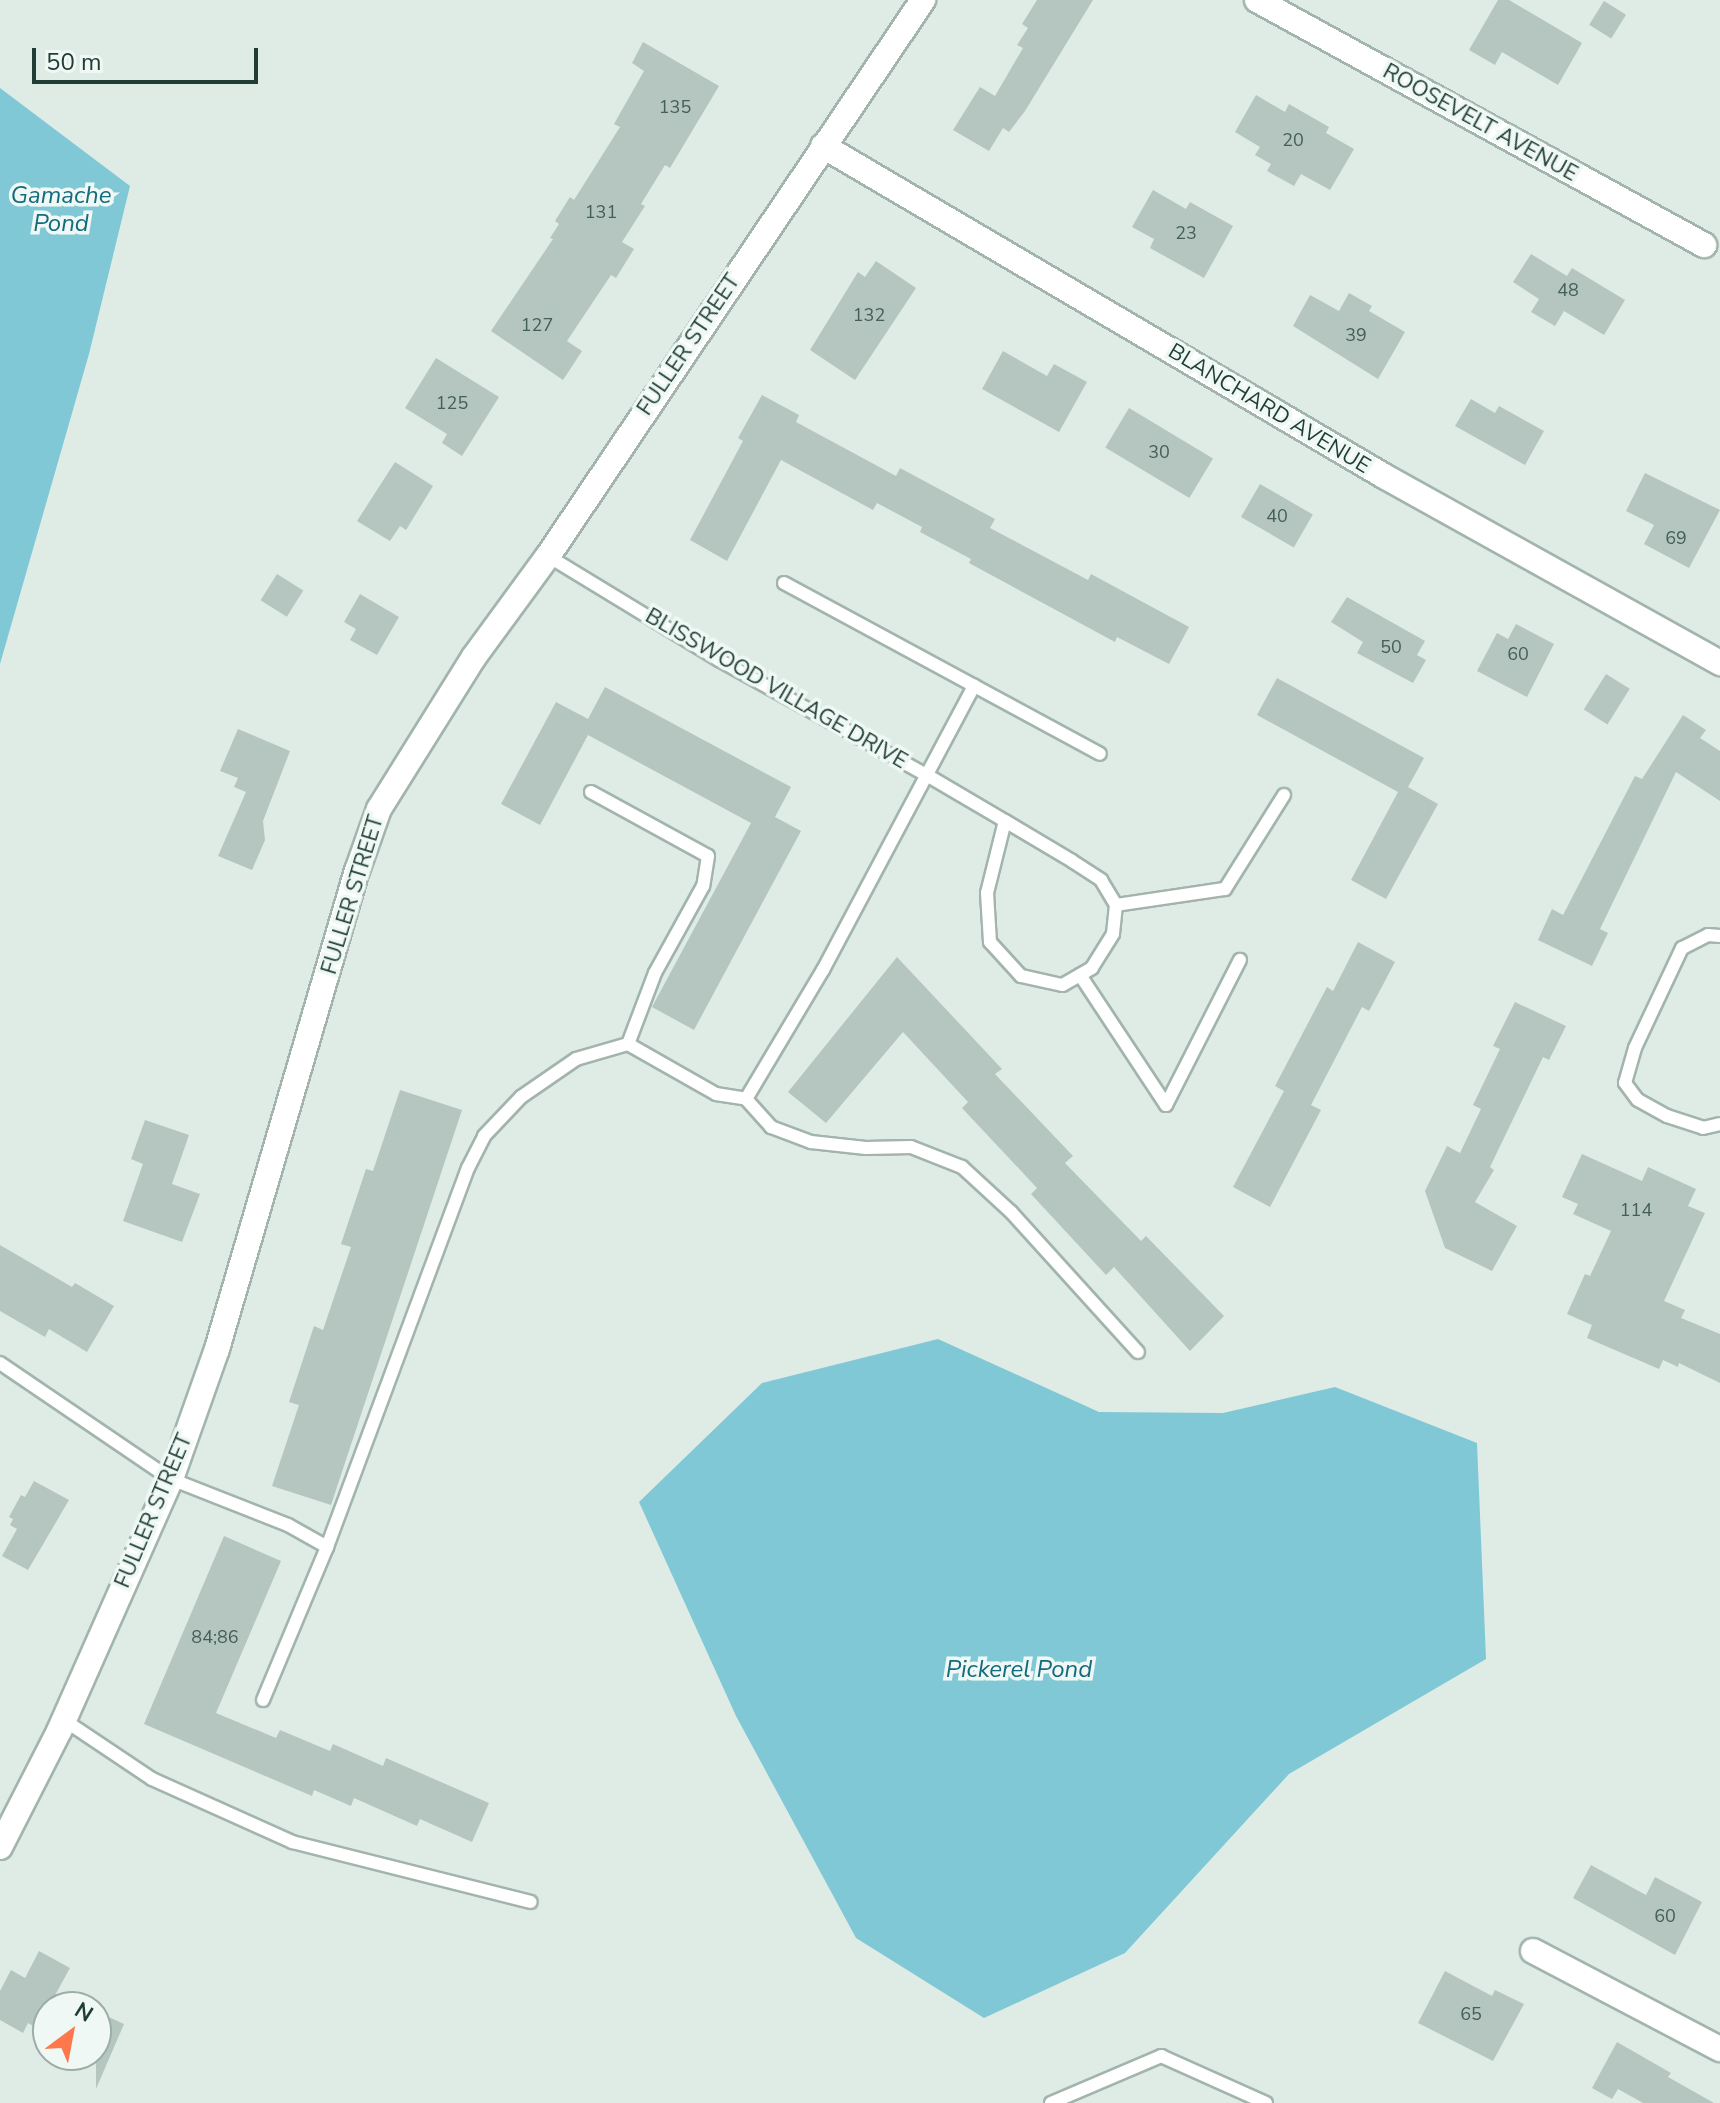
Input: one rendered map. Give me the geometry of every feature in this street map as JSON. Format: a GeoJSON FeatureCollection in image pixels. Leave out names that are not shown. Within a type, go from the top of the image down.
{"type":"FeatureCollection","features":[{"type":"Feature","properties":{"kind":"street","name":"FULLER STREET"},"geometry":{"type":"LineString","coordinates":[[0,1847],[64,1720],[171,1479],[217,1349],[357,871],[379,809],[474,657],[548,556],[923,0]]}},
{"type":"Feature","properties":{"kind":"street","name":"ROOSEVELT AVENUE"},"geometry":{"type":"LineString","coordinates":[[1257,0],[1704,245]]}},
{"type":"Feature","properties":{"kind":"street","name":"BLANCHARD AVENUE"},"geometry":{"type":"LineString","coordinates":[[823,146],[1384,476],[1720,663]]}},
{"type":"Feature","properties":{"kind":"street"},"geometry":{"type":"LineString","coordinates":[[1533,1951],[1720,2049]]}},
{"type":"Feature","properties":{"kind":"lane","name":"BLISSWOOD VILLAGE DRIVE"},"geometry":{"type":"LineString","coordinates":[[548,556],[719,660],[1005,821],[1101,880],[1116,905]]}},
{"type":"Feature","properties":{"kind":"lane"},"geometry":{"type":"LineString","coordinates":[[784,583],[1100,754]]}},
{"type":"Feature","properties":{"kind":"lane"},"geometry":{"type":"LineString","coordinates":[[746,1099],[823,970],[974,686]]}},
{"type":"Feature","properties":{"kind":"lane"},"geometry":{"type":"LineString","coordinates":[[591,792],[708,856],[703,886],[655,973],[628,1044]]}},
{"type":"Feature","properties":{"kind":"lane"},"geometry":{"type":"LineString","coordinates":[[1005,821],[987,893],[990,942],[1021,976],[1062,985],[1092,968],[1113,934],[1116,905],[1225,889],[1284,795]]}},
{"type":"Feature","properties":{"kind":"lane"},"geometry":{"type":"LineString","coordinates":[[1720,936],[1708,935],[1682,948],[1635,1048],[1625,1083],[1638,1100],[1667,1116],[1703,1128],[1720,1124]]}},
{"type":"Feature","properties":{"kind":"lane"},"geometry":{"type":"LineString","coordinates":[[1080,975],[1166,1105],[1240,960]]}},
{"type":"Feature","properties":{"kind":"lane"},"geometry":{"type":"LineString","coordinates":[[263,1700],[327,1547],[463,1182],[484,1136],[521,1097],[576,1059],[628,1044],[716,1094],[746,1099],[771,1127],[811,1142],[866,1148],[911,1147],[962,1167],[1011,1212],[1138,1352]]}},
{"type":"Feature","properties":{"kind":"lane"},"geometry":{"type":"LineString","coordinates":[[0,1363],[171,1479],[288,1525],[327,1547]]}},
{"type":"Feature","properties":{"kind":"lane"},"geometry":{"type":"LineString","coordinates":[[64,1720],[152,1779],[292,1842],[531,1902]]}},
{"type":"Feature","properties":{"kind":"lane"},"geometry":{"type":"LineString","coordinates":[[1051,2103],[1161,2056],[1266,2103]]}},
{"type":"Feature","properties":{"kind":"water","name":"Gamache Pond"},"geometry":{"type":"Polygon","coordinates":[[[0,88],[130,186],[89,354],[0,664],[0,88]]]}},
{"type":"Feature","properties":{"kind":"water","name":"Pickerel Pond"},"geometry":{"type":"Polygon","coordinates":[[[938,1339],[1099,1412],[1223,1413],[1335,1387],[1477,1443],[1486,1659],[1289,1774],[1125,1953],[984,2018],[856,1938],[736,1716],[639,1502],[762,1383],[938,1339]]]}},
{"type":"Feature","properties":{"kind":"building"},"geometry":{"type":"Polygon","coordinates":[[[1037,0],[1093,0],[1025,111],[1009,132],[1003,128],[989,151],[953,130],[980,87],[995,96],[1023,48],[1017,45],[1028,28],[1022,24],[1037,0]]]}},
{"type":"Feature","properties":{"kind":"building"},"geometry":{"type":"Polygon","coordinates":[[[1498,0],[1509,0],[1582,43],[1558,85],[1502,52],[1495,65],[1469,50],[1498,0]]]}},
{"type":"Feature","properties":{"kind":"building"},"geometry":{"type":"Polygon","coordinates":[[[1604,1],[1626,15],[1611,39],[1589,25],[1604,1]]]}},
{"type":"Feature","properties":{"kind":"building"},"geometry":{"type":"Polygon","coordinates":[[[643,42],[719,86],[670,168],[665,165],[641,204],[645,206],[622,242],[634,249],[616,278],[611,275],[567,341],[582,351],[563,380],[491,331],[553,239],[550,238],[559,224],[555,221],[570,197],[574,200],[620,127],[614,124],[644,71],[632,63],[643,42]]]}},
{"type":"Feature","properties":{"kind":"building"},"geometry":{"type":"Polygon","coordinates":[[[1256,95],[1285,112],[1289,104],[1329,127],[1326,133],[1354,149],[1330,190],[1301,174],[1294,186],[1267,171],[1271,164],[1255,155],[1260,147],[1235,132],[1256,95]]]}},
{"type":"Feature","properties":{"kind":"building"},"geometry":{"type":"Polygon","coordinates":[[[1153,190],[1186,209],[1190,202],[1233,226],[1204,278],[1150,248],[1154,239],[1132,227],[1153,190]]]}},
{"type":"Feature","properties":{"kind":"building"},"geometry":{"type":"Polygon","coordinates":[[[1531,254],[1567,276],[1572,268],[1625,300],[1604,335],[1564,311],[1555,326],[1531,312],[1539,299],[1513,282],[1531,254]]]}},
{"type":"Feature","properties":{"kind":"building"},"geometry":{"type":"Polygon","coordinates":[[[876,261],[916,288],[855,380],[810,350],[858,272],[865,277],[876,261]]]}},
{"type":"Feature","properties":{"kind":"building"},"geometry":{"type":"Polygon","coordinates":[[[1349,293],[1372,306],[1369,311],[1405,332],[1378,379],[1293,326],[1310,295],[1339,311],[1349,293]]]}},
{"type":"Feature","properties":{"kind":"building"},"geometry":{"type":"Polygon","coordinates":[[[1003,351],[1047,376],[1054,364],[1087,382],[1059,432],[982,389],[1003,351]]]}},
{"type":"Feature","properties":{"kind":"building"},"geometry":{"type":"Polygon","coordinates":[[[436,358],[499,397],[462,456],[442,443],[447,434],[405,408],[436,358]]]}},
{"type":"Feature","properties":{"kind":"building"},"geometry":{"type":"Polygon","coordinates":[[[762,395],[799,415],[796,422],[896,476],[900,468],[995,519],[990,528],[1088,580],[1091,574],[1189,627],[1169,664],[1117,637],[1115,642],[969,563],[971,559],[920,532],[922,527],[877,503],[873,510],[781,460],[727,561],[690,540],[743,441],[738,438],[762,395]]]}},
{"type":"Feature","properties":{"kind":"building"},"geometry":{"type":"Polygon","coordinates":[[[1471,399],[1495,413],[1499,406],[1544,431],[1525,465],[1455,426],[1471,399]]]}},
{"type":"Feature","properties":{"kind":"building"},"geometry":{"type":"Polygon","coordinates":[[[1129,408],[1213,458],[1189,498],[1105,447],[1129,408]]]}},
{"type":"Feature","properties":{"kind":"building"},"geometry":{"type":"Polygon","coordinates":[[[395,462],[433,486],[406,530],[400,526],[390,541],[357,521],[395,462]]]}},
{"type":"Feature","properties":{"kind":"building"},"geometry":{"type":"Polygon","coordinates":[[[1645,473],[1720,510],[1689,568],[1644,544],[1654,525],[1626,511],[1645,473]]]}},
{"type":"Feature","properties":{"kind":"building"},"geometry":{"type":"Polygon","coordinates":[[[1260,484],[1313,514],[1294,547],[1241,517],[1260,484]]]}},
{"type":"Feature","properties":{"kind":"building"},"geometry":{"type":"Polygon","coordinates":[[[277,574],[303,590],[287,617],[261,600],[277,574]]]}},
{"type":"Feature","properties":{"kind":"building"},"geometry":{"type":"Polygon","coordinates":[[[360,594],[399,617],[377,655],[350,640],[356,629],[344,622],[360,594]]]}},
{"type":"Feature","properties":{"kind":"building"},"geometry":{"type":"Polygon","coordinates":[[[1347,597],[1425,641],[1417,655],[1426,660],[1413,683],[1357,653],[1363,642],[1331,622],[1347,597]]]}},
{"type":"Feature","properties":{"kind":"building"},"geometry":{"type":"Polygon","coordinates":[[[1516,624],[1554,644],[1527,697],[1477,671],[1497,633],[1508,639],[1516,624]]]}},
{"type":"Feature","properties":{"kind":"building"},"geometry":{"type":"Polygon","coordinates":[[[1606,674],[1630,689],[1607,724],[1584,710],[1606,674]]]}},
{"type":"Feature","properties":{"kind":"building"},"geometry":{"type":"Polygon","coordinates":[[[1277,678],[1424,758],[1408,787],[1438,804],[1386,899],[1351,880],[1398,792],[1257,715],[1277,678]]]}},
{"type":"Feature","properties":{"kind":"building"},"geometry":{"type":"Polygon","coordinates":[[[605,687],[791,787],[775,817],[801,831],[694,1030],[652,1007],[751,823],[588,735],[540,825],[501,804],[556,702],[588,719],[605,687]]]}},
{"type":"Feature","properties":{"kind":"building"},"geometry":{"type":"Polygon","coordinates":[[[1683,715],[1706,730],[1700,738],[1720,751],[1720,801],[1676,772],[1600,929],[1608,933],[1592,966],[1538,940],[1552,909],[1563,915],[1635,776],[1642,779],[1683,715]]]}},
{"type":"Feature","properties":{"kind":"building"},"geometry":{"type":"Polygon","coordinates":[[[238,729],[290,751],[263,821],[265,840],[252,870],[218,856],[246,792],[234,787],[238,778],[220,771],[238,729]]]}},
{"type":"Feature","properties":{"kind":"building"},"geometry":{"type":"Polygon","coordinates":[[[1358,942],[1395,962],[1369,1011],[1362,1007],[1311,1105],[1321,1110],[1270,1207],[1233,1187],[1284,1091],[1275,1086],[1327,987],[1333,991],[1358,942]]]}},
{"type":"Feature","properties":{"kind":"building"},"geometry":{"type":"Polygon","coordinates":[[[897,957],[1002,1069],[995,1074],[1073,1156],[1065,1163],[1141,1241],[1146,1236],[1224,1316],[1190,1351],[1114,1267],[1106,1275],[1031,1194],[1037,1188],[962,1108],[968,1102],[903,1032],[826,1123],[788,1092],[897,957]]]}},
{"type":"Feature","properties":{"kind":"building"},"geometry":{"type":"Polygon","coordinates":[[[1515,1002],[1566,1026],[1549,1060],[1543,1057],[1490,1167],[1494,1170],[1475,1202],[1517,1226],[1492,1271],[1445,1248],[1425,1191],[1447,1146],[1460,1153],[1481,1109],[1473,1105],[1500,1049],[1493,1046],[1515,1002]]]}},
{"type":"Feature","properties":{"kind":"building"},"geometry":{"type":"Polygon","coordinates":[[[400,1090],[462,1110],[331,1505],[272,1486],[299,1405],[289,1402],[314,1326],[323,1330],[351,1247],[341,1244],[366,1169],[373,1171],[400,1090]]]}},
{"type":"Feature","properties":{"kind":"building"},"geometry":{"type":"Polygon","coordinates":[[[145,1120],[189,1135],[172,1184],[200,1194],[182,1242],[123,1221],[143,1164],[131,1159],[145,1120]]]}},
{"type":"Feature","properties":{"kind":"building"},"geometry":{"type":"Polygon","coordinates":[[[1582,1154],[1642,1181],[1648,1167],[1696,1189],[1688,1206],[1705,1213],[1664,1301],[1685,1310],[1681,1318],[1720,1334],[1720,1383],[1679,1363],[1678,1367],[1663,1360],[1659,1369],[1587,1338],[1592,1325],[1567,1314],[1585,1274],[1590,1276],[1611,1231],[1573,1214],[1578,1204],[1562,1197],[1582,1154]]]}},
{"type":"Feature","properties":{"kind":"building"},"geometry":{"type":"Polygon","coordinates":[[[0,1245],[72,1287],[75,1283],[114,1306],[87,1352],[49,1329],[45,1337],[0,1311],[0,1245]]]}},
{"type":"Feature","properties":{"kind":"building"},"geometry":{"type":"Polygon","coordinates":[[[34,1481],[69,1500],[28,1570],[2,1556],[17,1529],[10,1525],[13,1519],[9,1517],[21,1495],[25,1497],[34,1481]]]}},
{"type":"Feature","properties":{"kind":"building"},"geometry":{"type":"Polygon","coordinates":[[[224,1536],[281,1561],[216,1713],[276,1738],[280,1730],[330,1751],[333,1744],[383,1766],[386,1758],[489,1803],[472,1842],[420,1819],[417,1826],[354,1798],[351,1806],[314,1790],[312,1796],[144,1724],[224,1536]]]}},
{"type":"Feature","properties":{"kind":"building"},"geometry":{"type":"Polygon","coordinates":[[[1591,1865],[1646,1895],[1655,1877],[1702,1902],[1675,1955],[1573,1898],[1591,1865]]]}},
{"type":"Feature","properties":{"kind":"building"},"geometry":{"type":"Polygon","coordinates":[[[39,1951],[70,1968],[57,1991],[32,1991],[32,2025],[28,2023],[23,2033],[0,2020],[0,1991],[11,1970],[25,1978],[39,1951]]]}},
{"type":"Feature","properties":{"kind":"building"},"geometry":{"type":"Polygon","coordinates":[[[1445,1971],[1492,1996],[1495,1990],[1524,2004],[1493,2061],[1418,2023],[1445,1971]]]}},
{"type":"Feature","properties":{"kind":"building"},"geometry":{"type":"Polygon","coordinates":[[[112,2019],[124,2024],[112,2052],[112,2019]]]}},
{"type":"Feature","properties":{"kind":"building"},"geometry":{"type":"Polygon","coordinates":[[[1617,2042],[1671,2073],[1668,2077],[1714,2103],[1643,2103],[1618,2089],[1612,2099],[1592,2088],[1617,2042]]]}},
{"type":"Feature","properties":{"kind":"building"},"geometry":{"type":"Polygon","coordinates":[[[96,2071],[104,2071],[96,2089],[96,2071]]]}}]}
